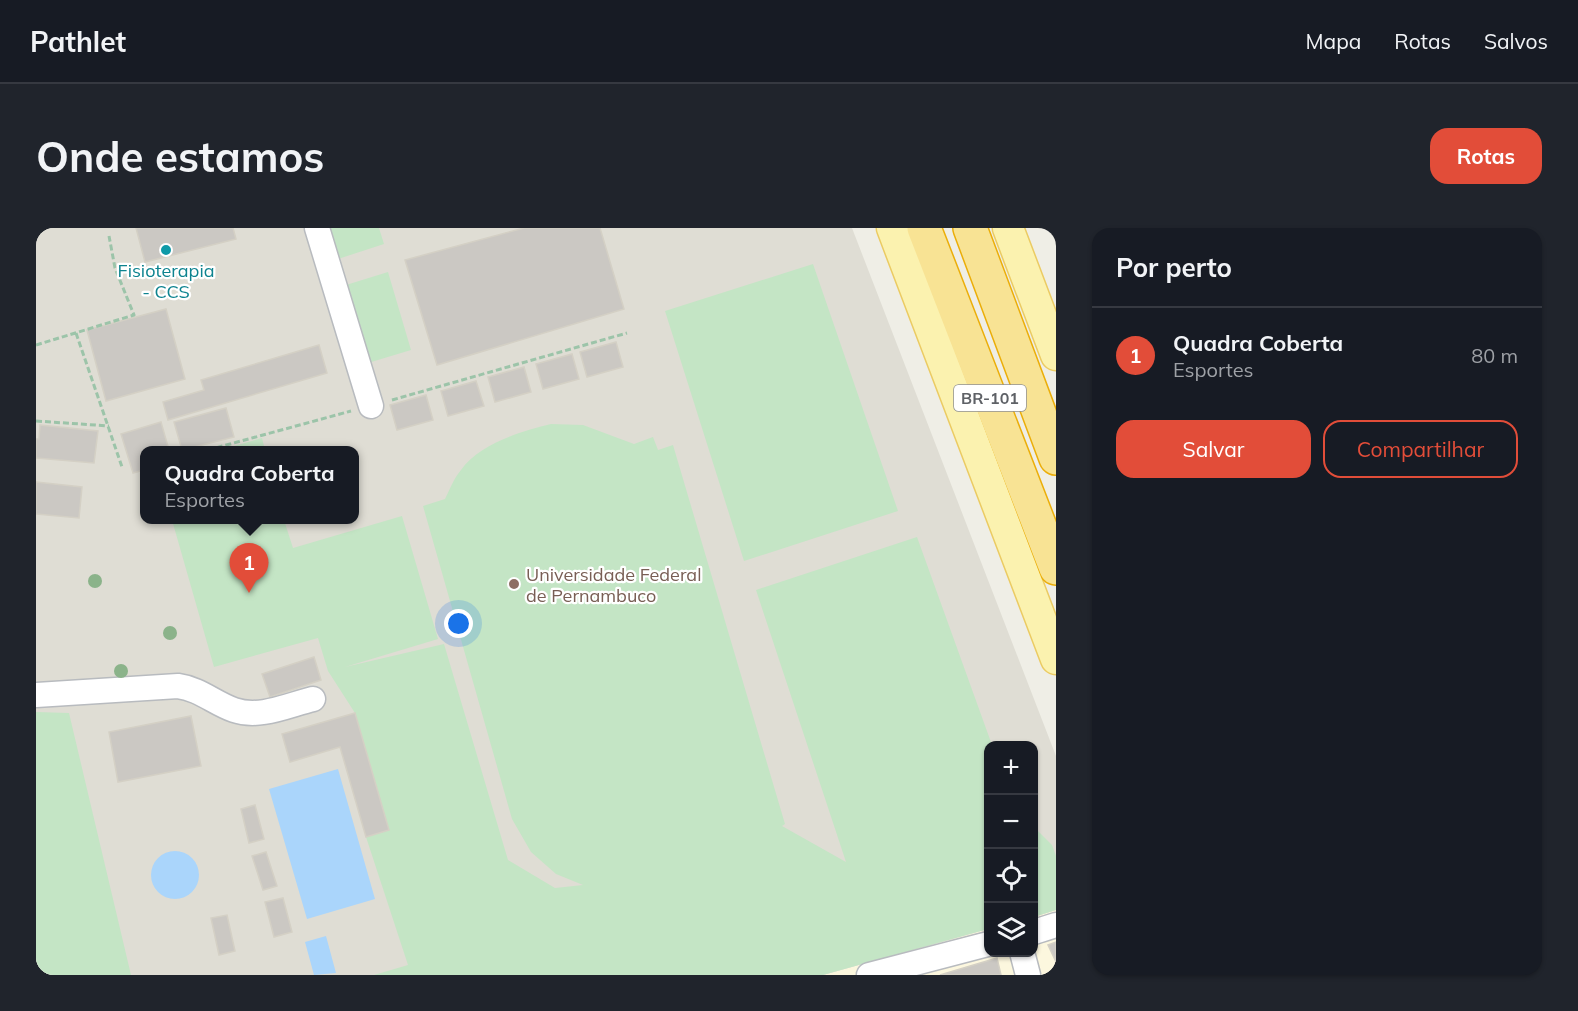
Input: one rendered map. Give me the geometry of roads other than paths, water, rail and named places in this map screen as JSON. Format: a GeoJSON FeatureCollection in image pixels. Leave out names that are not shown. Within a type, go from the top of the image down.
{"type":"FeatureCollection","features":[{"type":"Feature","properties":{"kind":"highway","name":"BR-101"},"geometry":{"type":"LineString","coordinates":[[924,228],[1056,568]]}},
{"type":"Feature","properties":{"kind":"highway","name":"BR-101"},"geometry":{"type":"LineString","coordinates":[[970,228],[1056,458]]}},
{"type":"Feature","properties":{"kind":"main road"},"geometry":{"type":"LineString","coordinates":[[892,228],[1056,660]]}},
{"type":"Feature","properties":{"kind":"main road"},"geometry":{"type":"LineString","coordinates":[[1008,228],[1054,344]]}},
{"type":"Feature","properties":{"kind":"lane"},"geometry":{"type":"LineString","coordinates":[[316,228],[371,406]]}},
{"type":"Feature","properties":{"kind":"lane"},"geometry":{"type":"LineString","coordinates":[[36,695],[178,686],[191,688],[235,710],[258,714],[313,699]]}},
{"type":"Feature","properties":{"kind":"lane"},"geometry":{"type":"LineString","coordinates":[[1038,931],[1056,925]]}},
{"type":"Feature","properties":{"kind":"lane"},"geometry":{"type":"LineString","coordinates":[[868,975],[984,945]]}},
{"type":"Feature","properties":{"kind":"lane"},"geometry":{"type":"LineString","coordinates":[[1023,957],[1028,975]]}},
{"type":"Feature","properties":{"kind":"water"},"geometry":{"type":"Polygon","coordinates":[[[338,769],[375,899],[307,919],[269,789],[338,769]]]}},
{"type":"Feature","properties":{"kind":"water"},"geometry":{"type":"Polygon","coordinates":[[[175,851],[192,858],[199,875],[192,892],[175,899],[158,892],[151,875],[158,858],[175,851]]]}},
{"type":"Feature","properties":{"kind":"water"},"geometry":{"type":"Polygon","coordinates":[[[326,936],[336,973],[314,975],[305,942],[326,936]]]}},
{"type":"Feature","properties":{"kind":"place","name":"Fisioterapia - CCS"},"geometry":{"type":"Point","coordinates":[166,250]}},
{"type":"Feature","properties":{"kind":"place","name":"Universidade Federal de Pernambuco"},"geometry":{"type":"Point","coordinates":[514,584]}},
{"type":"Feature","properties":{"kind":"place","name":"Quadra Coberta"},"geometry":{"type":"Point","coordinates":[249,593]}}]}
